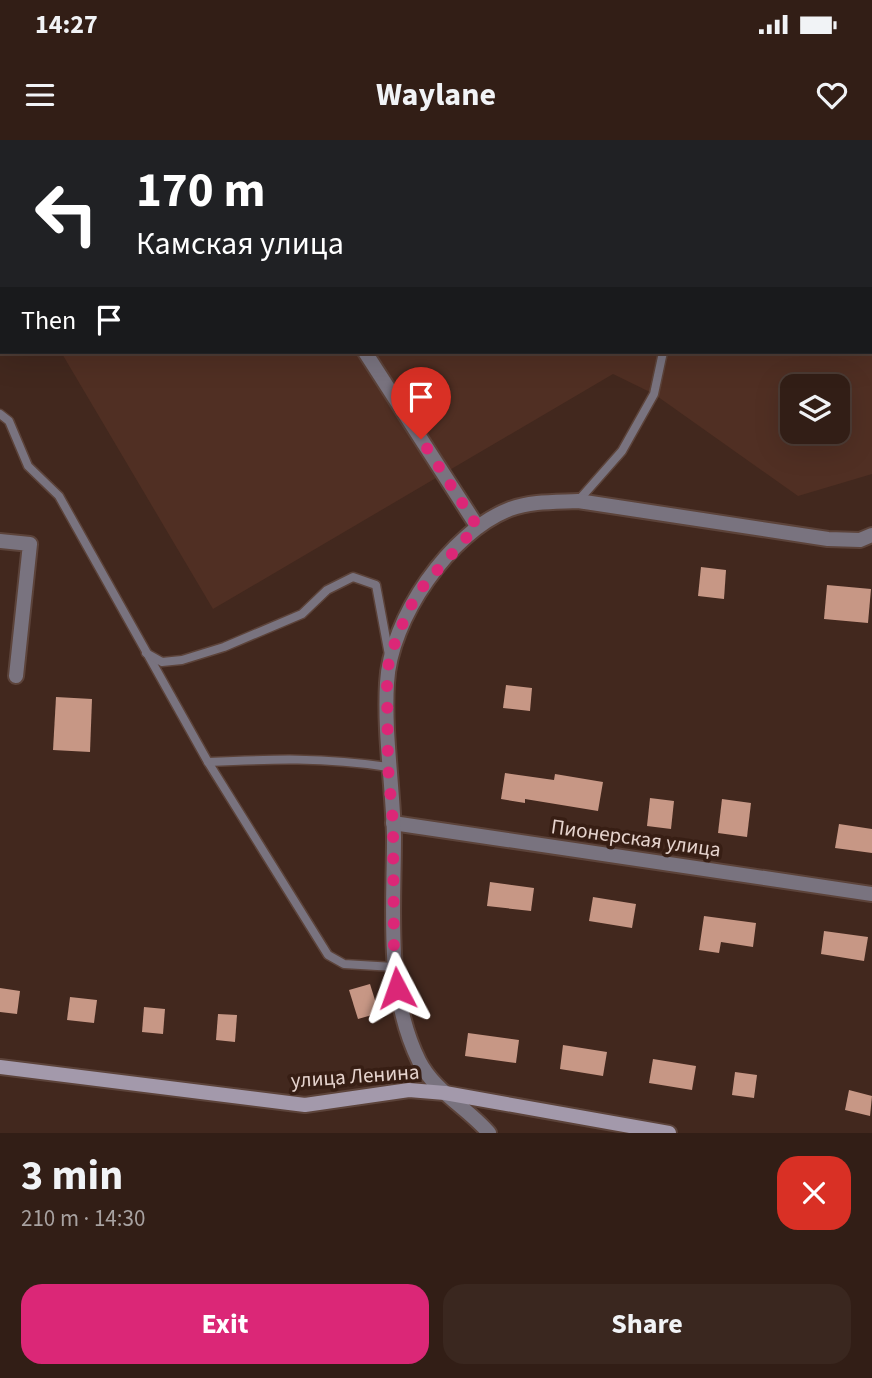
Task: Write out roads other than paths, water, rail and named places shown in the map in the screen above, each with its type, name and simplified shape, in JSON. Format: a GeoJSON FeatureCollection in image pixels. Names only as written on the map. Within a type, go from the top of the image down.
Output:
{"type":"FeatureCollection","features":[{"type":"Feature","properties":{"kind":"street"},"geometry":{"type":"LineString","coordinates":[[366,354],[477,526]]}},
{"type":"Feature","properties":{"kind":"street"},"geometry":{"type":"LineString","coordinates":[[489,1133],[445,1093],[420,1063],[399,1009],[394,967],[393,823],[388,767],[389,658],[408,610],[424,585],[477,526],[511,509],[538,502],[578,501],[828,539],[860,540],[872,535]]}},
{"type":"Feature","properties":{"kind":"street"},"geometry":{"type":"LineString","coordinates":[[0,541],[30,544],[16,676]]}},
{"type":"Feature","properties":{"kind":"street","name":"Пионерская улица"},"geometry":{"type":"LineString","coordinates":[[393,823],[872,894]]}},
{"type":"Feature","properties":{"kind":"street","name":"улица Ленина"},"geometry":{"type":"LineString","coordinates":[[0,1067],[305,1105],[409,1090],[445,1093],[643,1132],[669,1133]]}},
{"type":"Feature","properties":{"kind":"lane"},"geometry":{"type":"LineString","coordinates":[[578,501],[622,451],[653,394],[663,354]]}},
{"type":"Feature","properties":{"kind":"lane"},"geometry":{"type":"LineString","coordinates":[[0,414],[9,421],[28,466],[59,496],[208,762],[328,954],[344,964],[394,967]]}},
{"type":"Feature","properties":{"kind":"lane"},"geometry":{"type":"LineString","coordinates":[[145,652],[162,662],[182,660],[224,647],[302,614],[327,590],[353,577],[376,584],[389,658]]}},
{"type":"Feature","properties":{"kind":"lane"},"geometry":{"type":"LineString","coordinates":[[208,762],[284,758],[342,760],[388,767]]}}]}
